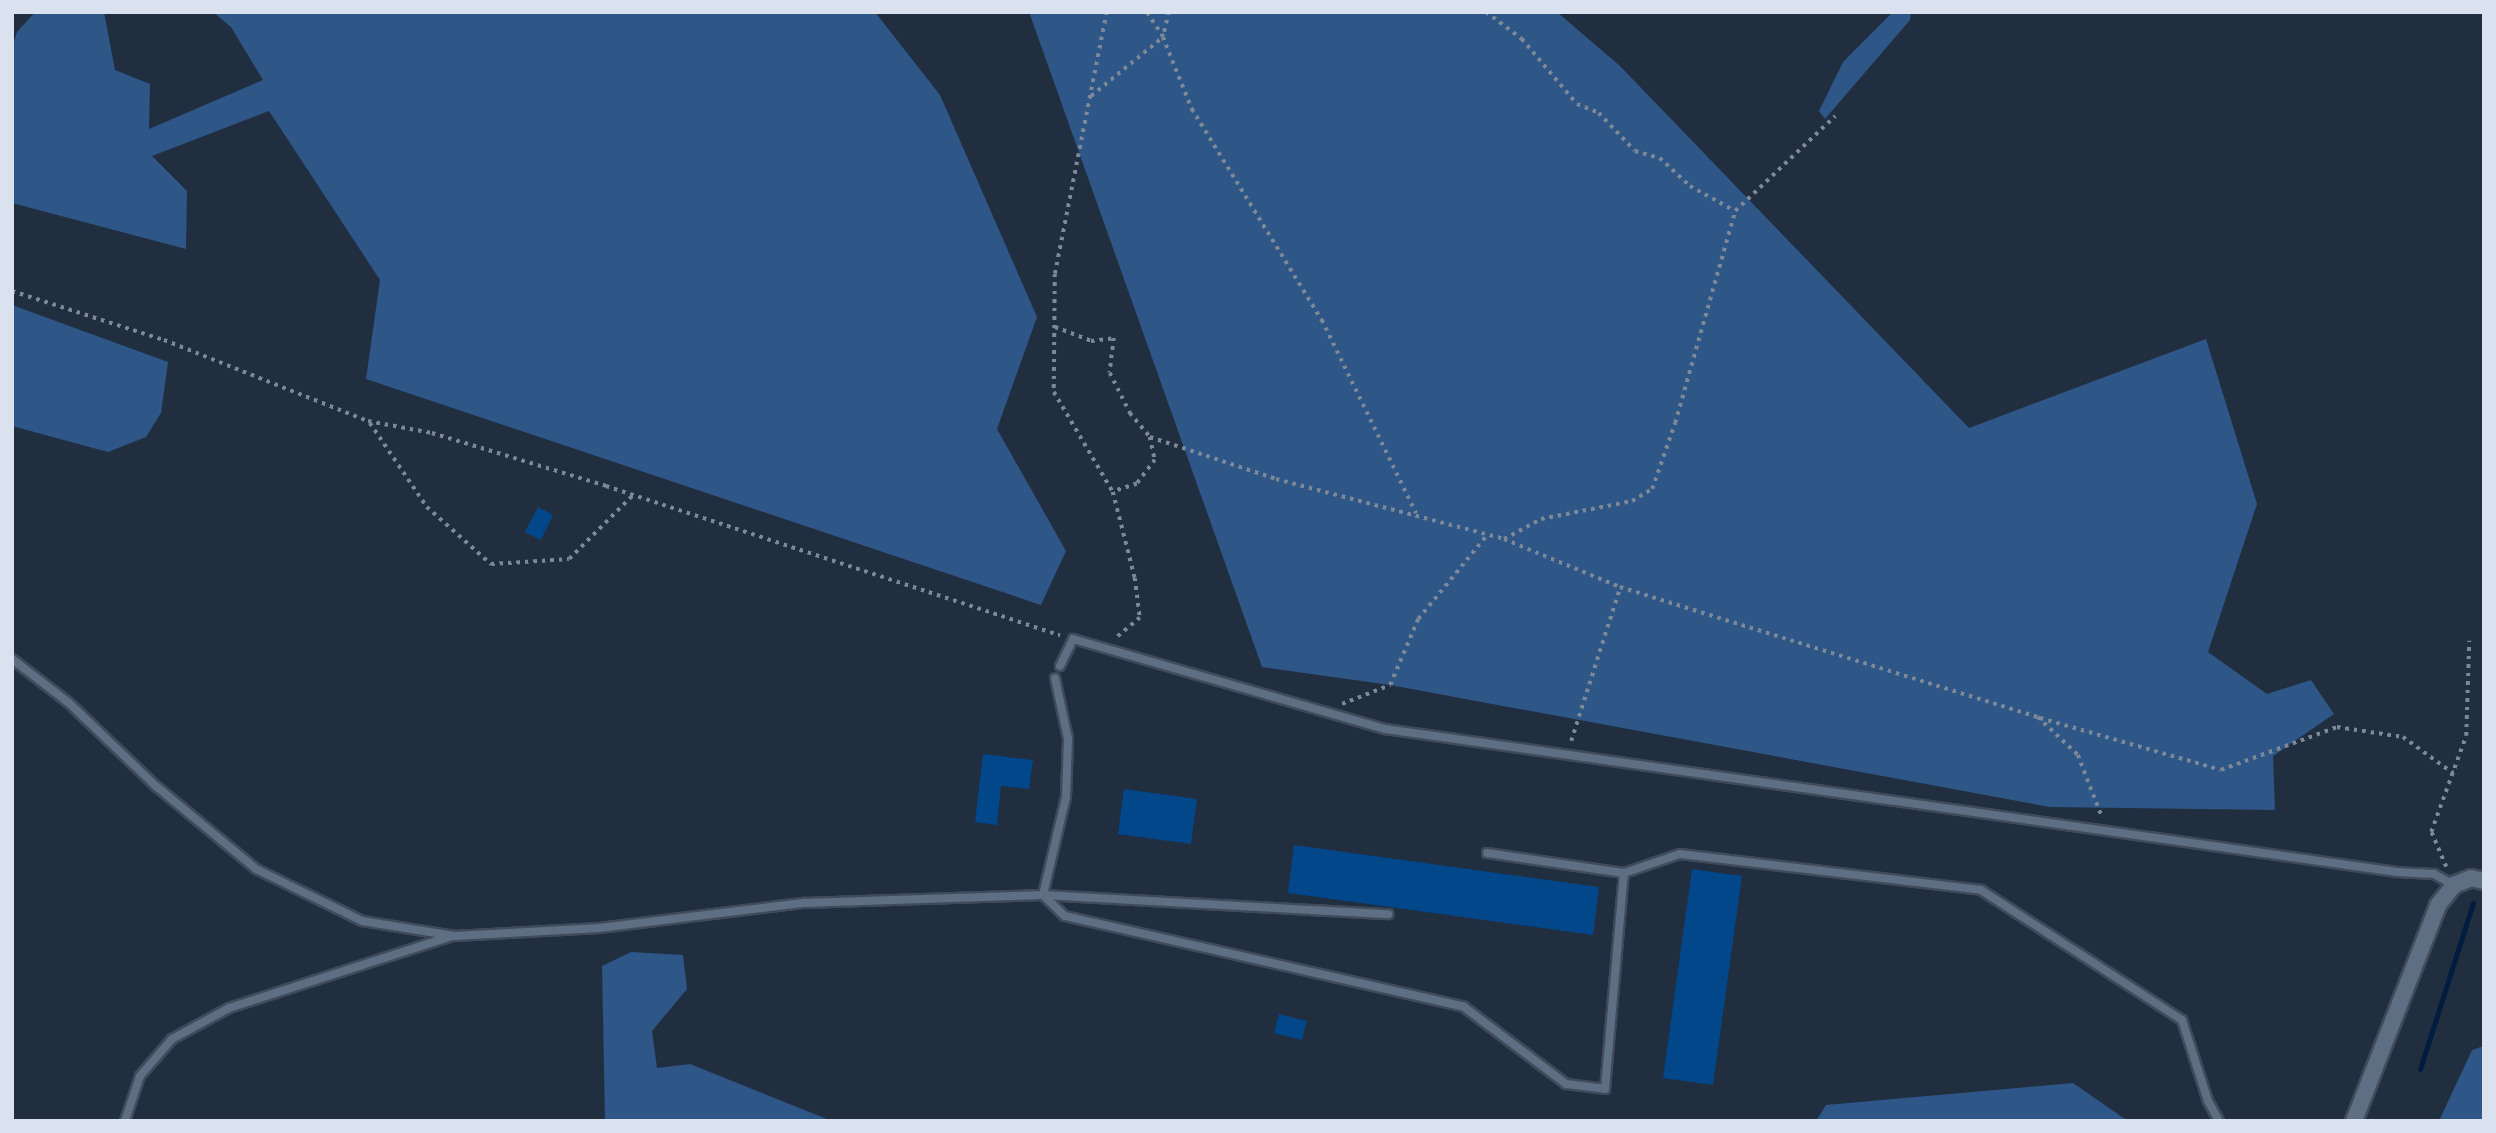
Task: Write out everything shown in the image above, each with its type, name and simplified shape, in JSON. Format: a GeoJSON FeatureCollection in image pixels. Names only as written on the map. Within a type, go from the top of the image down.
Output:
{"type":"FeatureCollection","features":[{"type":"Feature","properties":{"kind":"street"},"geometry":{"type":"LineString","coordinates":[[2354,1121],[2438,905],[2454,885],[2471,878],[2484,881]]}},
{"type":"Feature","properties":{"kind":"lane"},"geometry":{"type":"LineString","coordinates":[[1060,666],[1073,639],[1385,729],[2113,829],[2398,872],[2434,874],[2454,885]]}},
{"type":"Feature","properties":{"kind":"lane"},"geometry":{"type":"LineString","coordinates":[[12,659],[256,869],[362,921],[455,936],[599,928],[804,903],[1043,895],[1388,914]]}},
{"type":"Feature","properties":{"kind":"lane"},"geometry":{"type":"LineString","coordinates":[[1043,895],[1066,797],[1068,739],[1055,678]]}},
{"type":"Feature","properties":{"kind":"lane"},"geometry":{"type":"LineString","coordinates":[[1487,853],[1623,873],[1680,854],[1980,890],[2182,1020],[2208,1101],[2219,1121]]}},
{"type":"Feature","properties":{"kind":"lane"},"geometry":{"type":"LineString","coordinates":[[1043,895],[1065,916],[1464,1007],[1566,1084],[1605,1089],[1623,873]]}},
{"type":"Feature","properties":{"kind":"lane"},"geometry":{"type":"LineString","coordinates":[[125,1121],[140,1076],[172,1039],[229,1008],[455,936]]}},
{"type":"Feature","properties":{"kind":"path"},"geometry":{"type":"LineString","coordinates":[[1091,645],[1116,639],[1140,618],[1135,578],[1113,492],[1054,392],[1055,274],[1107,12]]}},
{"type":"Feature","properties":{"kind":"path"},"geometry":{"type":"LineString","coordinates":[[1146,12],[1163,37],[1192,109],[1322,320],[1416,513]]}},
{"type":"Feature","properties":{"kind":"path"},"geometry":{"type":"LineString","coordinates":[[1091,96],[1163,37],[1169,12]]}},
{"type":"Feature","properties":{"kind":"path"},"geometry":{"type":"LineString","coordinates":[[1486,12],[1522,39],[1577,104],[1599,113],[1636,151],[1660,158],[1690,186],[1735,211]]}},
{"type":"Feature","properties":{"kind":"path"},"geometry":{"type":"LineString","coordinates":[[1504,539],[1541,519],[1632,501],[1651,489],[1675,424],[1735,211],[1835,116]]}},
{"type":"Feature","properties":{"kind":"path"},"geometry":{"type":"LineString","coordinates":[[12,291],[164,340],[368,421],[432,433],[633,495],[1073,639]]}},
{"type":"Feature","properties":{"kind":"path"},"geometry":{"type":"LineString","coordinates":[[1055,327],[1091,341],[1114,338],[1110,373],[1130,413],[1150,437],[1155,460],[1137,484],[1113,492]]}},
{"type":"Feature","properties":{"kind":"path"},"geometry":{"type":"LineString","coordinates":[[368,421],[427,507],[491,564],[569,559],[633,495]]}},
{"type":"Feature","properties":{"kind":"path"},"geometry":{"type":"LineString","coordinates":[[1150,437],[1276,479],[1416,513],[1504,539],[1620,587],[2038,717],[2221,770],[2337,727],[2403,737],[2453,773]]}},
{"type":"Feature","properties":{"kind":"path"},"geometry":{"type":"LineString","coordinates":[[1319,712],[1390,685],[1418,619],[1487,535]]}},
{"type":"Feature","properties":{"kind":"path"},"geometry":{"type":"LineString","coordinates":[[1566,755],[1620,587]]}},
{"type":"Feature","properties":{"kind":"path"},"geometry":{"type":"LineString","coordinates":[[2454,885],[2431,832],[2466,736],[2471,686],[2469,641]]}},
{"type":"Feature","properties":{"kind":"path"},"geometry":{"type":"LineString","coordinates":[[2038,717],[2078,755],[2098,812],[2113,829]]}},
{"type":"Feature","properties":{"kind":"shaded area"},"geometry":{"type":"Polygon","coordinates":[[[35,12],[104,12],[115,70],[150,84],[149,129],[263,80],[231,27],[213,12],[875,12],[940,95],[1037,317],[997,429],[1066,551],[1041,605],[366,379],[380,280],[269,111],[152,156],[187,191],[186,249],[12,203],[12,48],[17,32],[35,12]]]}},
{"type":"Feature","properties":{"kind":"shaded area"},"geometry":{"type":"Polygon","coordinates":[[[1029,12],[1557,12],[1620,66],[1969,428],[2206,339],[2257,504],[2208,652],[2267,694],[2311,680],[2334,714],[2273,756],[2275,810],[2050,807],[1390,685],[1262,667],[1029,12]]]}},
{"type":"Feature","properties":{"kind":"shaded area"},"geometry":{"type":"Polygon","coordinates":[[[1893,12],[1911,12],[1910,20],[1825,119],[1819,111],[1843,62],[1893,12]]]}},
{"type":"Feature","properties":{"kind":"shaded area"},"geometry":{"type":"Polygon","coordinates":[[[12,305],[168,362],[161,413],[146,437],[108,452],[12,426],[12,305]]]}},
{"type":"Feature","properties":{"kind":"shaded area"},"geometry":{"type":"Polygon","coordinates":[[[631,952],[683,955],[687,989],[652,1031],[657,1068],[690,1064],[832,1121],[605,1121],[602,966],[631,952]]]}},
{"type":"Feature","properties":{"kind":"shaded area"},"geometry":{"type":"Polygon","coordinates":[[[2484,1046],[2484,1121],[2439,1121],[2472,1050],[2484,1046]]]}},
{"type":"Feature","properties":{"kind":"shaded area"},"geometry":{"type":"Polygon","coordinates":[[[2073,1083],[2128,1121],[1816,1121],[1826,1105],[2073,1083]]]}},
{"type":"Feature","properties":{"kind":"building"},"geometry":{"type":"Polygon","coordinates":[[[538,507],[553,515],[541,540],[525,532],[538,507]]]}},
{"type":"Feature","properties":{"kind":"building"},"geometry":{"type":"Polygon","coordinates":[[[983,754],[1033,760],[1029,789],[1001,786],[997,825],[975,822],[983,754]]]}},
{"type":"Feature","properties":{"kind":"building"},"geometry":{"type":"Polygon","coordinates":[[[1124,789],[1197,799],[1191,844],[1118,834],[1124,789]]]}},
{"type":"Feature","properties":{"kind":"building"},"geometry":{"type":"Polygon","coordinates":[[[1294,845],[1599,887],[1593,935],[1288,893],[1294,845]]]}},
{"type":"Feature","properties":{"kind":"building"},"geometry":{"type":"Polygon","coordinates":[[[1692,869],[1742,876],[1713,1085],[1663,1078],[1692,869]]]}},
{"type":"Feature","properties":{"kind":"building"},"geometry":{"type":"Polygon","coordinates":[[[1279,1014],[1307,1021],[1302,1040],[1274,1033],[1279,1014]]]}},
{"type":"Feature","properties":{"kind":"waterway"},"geometry":{"type":"LineString","coordinates":[[2420,1069],[2473,903]]}}]}
